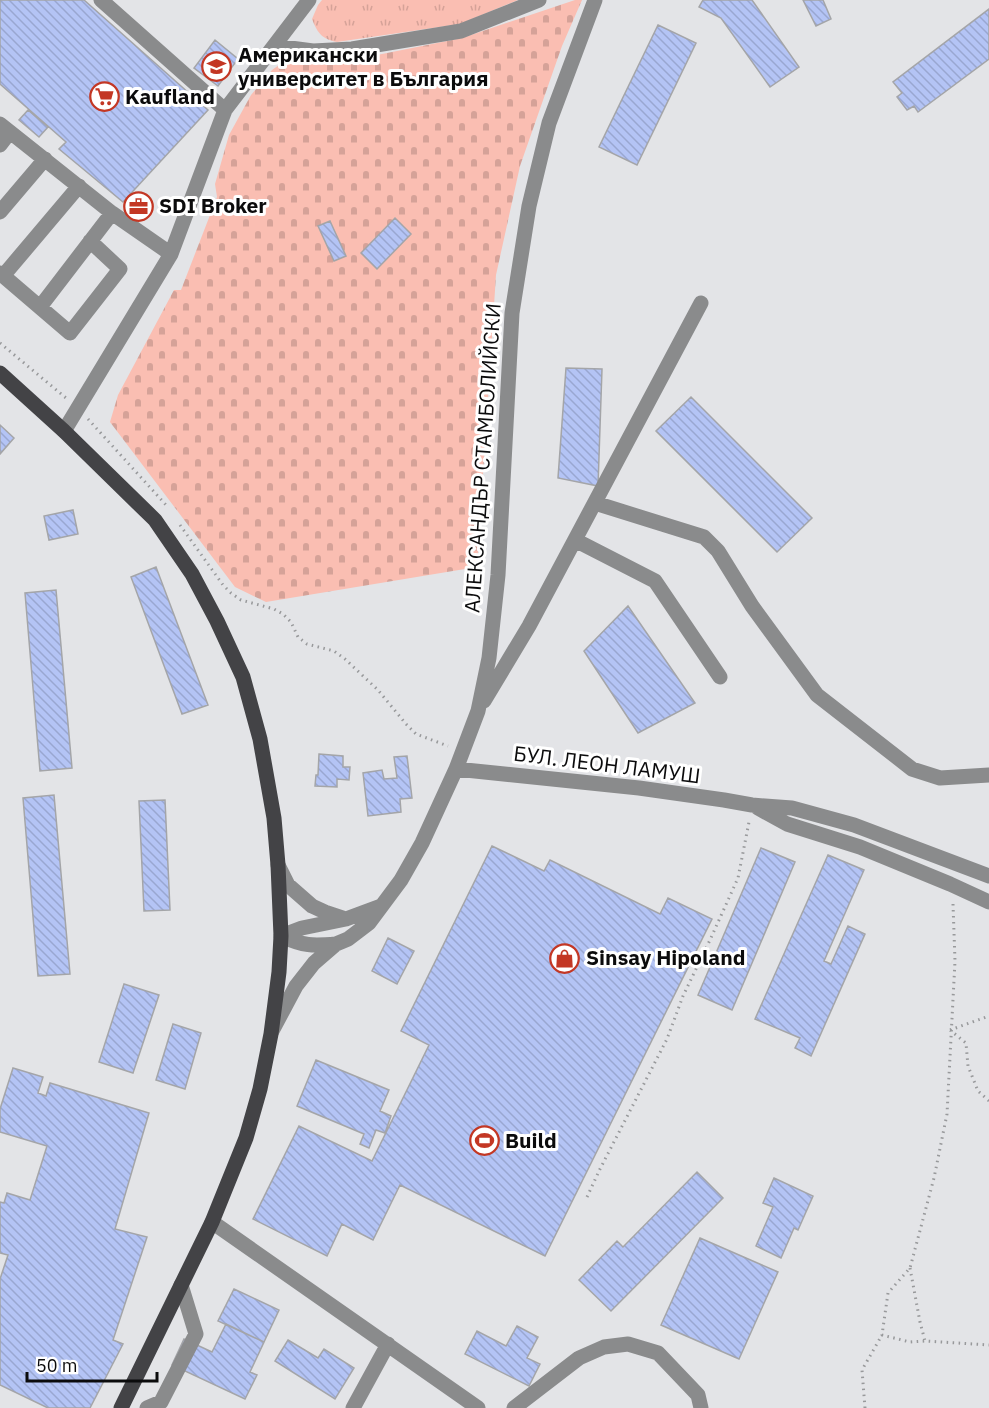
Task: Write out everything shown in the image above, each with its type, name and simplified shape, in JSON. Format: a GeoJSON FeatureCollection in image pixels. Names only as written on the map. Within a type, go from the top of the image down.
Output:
{"type":"FeatureCollection","features":[{"type":"Feature","properties":{"kind":"main road"},"geometry":{"type":"LineString","coordinates":[[0,374],[64,431],[155,520],[192,574],[243,677],[260,739],[274,819],[281,936],[271,1034],[260,1089],[246,1138],[212,1222],[121,1408]]}},
{"type":"Feature","properties":{"kind":"street"},"geometry":{"type":"LineString","coordinates":[[101,0],[225,110]]}},
{"type":"Feature","properties":{"kind":"street"},"geometry":{"type":"LineString","coordinates":[[64,431],[171,254],[225,110],[309,0]]}},
{"type":"Feature","properties":{"kind":"street"},"geometry":{"type":"LineString","coordinates":[[275,46],[313,51],[352,49],[450,33],[461,31],[539,0]]}},
{"type":"Feature","properties":{"kind":"street","name":"АЛЕКСАНДЪР СТАМБОЛИЙСКИ"},"geometry":{"type":"LineString","coordinates":[[271,1034],[296,986],[314,963],[336,944],[348,939],[369,923],[401,880],[422,843],[456,769],[478,711],[489,658],[498,575],[512,312],[529,206],[549,123],[595,0]]}},
{"type":"Feature","properties":{"kind":"street"},"geometry":{"type":"LineString","coordinates":[[0,145],[5,128],[112,213],[171,254]]}},
{"type":"Feature","properties":{"kind":"street"},"geometry":{"type":"LineString","coordinates":[[0,212],[45,159]]}},
{"type":"Feature","properties":{"kind":"street"},"geometry":{"type":"LineString","coordinates":[[79,186],[2,275],[70,333],[120,270],[90,241]]}},
{"type":"Feature","properties":{"kind":"street"},"geometry":{"type":"LineString","coordinates":[[39,307],[112,213]]}},
{"type":"Feature","properties":{"kind":"street"},"geometry":{"type":"LineString","coordinates":[[478,711],[529,626],[701,303]]}},
{"type":"Feature","properties":{"kind":"street"},"geometry":{"type":"LineString","coordinates":[[595,502],[704,537],[718,551],[752,606],[817,695],[912,769],[940,778],[989,775]]}},
{"type":"Feature","properties":{"kind":"street"},"geometry":{"type":"LineString","coordinates":[[575,540],[655,580],[720,676]]}},
{"type":"Feature","properties":{"kind":"street","name":"БУЛ. ЛЕОН ЛАМУШ"},"geometry":{"type":"LineString","coordinates":[[456,769],[639,788],[752,805],[792,808],[854,825],[989,876]]}},
{"type":"Feature","properties":{"kind":"street","name":"БУЛ. ЛЕОН ЛАМУШ"},"geometry":{"type":"LineString","coordinates":[[752,805],[787,824],[860,847],[989,902]]}},
{"type":"Feature","properties":{"kind":"street"},"geometry":{"type":"LineString","coordinates":[[278,865],[288,885],[312,906],[346,919]]}},
{"type":"Feature","properties":{"kind":"street"},"geometry":{"type":"LineString","coordinates":[[281,936],[302,928],[346,919],[381,906]]}},
{"type":"Feature","properties":{"kind":"street"},"geometry":{"type":"LineString","coordinates":[[281,936],[299,944],[314,946],[336,944]]}},
{"type":"Feature","properties":{"kind":"street"},"geometry":{"type":"LineString","coordinates":[[212,1222],[478,1408]]}},
{"type":"Feature","properties":{"kind":"street"},"geometry":{"type":"LineString","coordinates":[[147,1408],[161,1402],[196,1334],[181,1285]]}},
{"type":"Feature","properties":{"kind":"street"},"geometry":{"type":"LineString","coordinates":[[354,1408],[388,1344]]}},
{"type":"Feature","properties":{"kind":"street"},"geometry":{"type":"LineString","coordinates":[[514,1408],[579,1358],[604,1347],[628,1344],[658,1353],[698,1395],[700,1408]]}},
{"type":"Feature","properties":{"kind":"path"},"geometry":{"type":"LineString","coordinates":[[0,343],[77,408],[169,510]]}},
{"type":"Feature","properties":{"kind":"path"},"geometry":{"type":"LineString","coordinates":[[176,519],[231,593],[242,600],[274,609],[283,614],[291,622],[298,637],[307,644],[334,651],[345,659],[378,690],[416,734],[463,753]]}},
{"type":"Feature","properties":{"kind":"path"},"geometry":{"type":"LineString","coordinates":[[587,1197],[667,1039],[683,996],[738,878],[752,805]]}},
{"type":"Feature","properties":{"kind":"path"},"geometry":{"type":"LineString","coordinates":[[925,1341],[910,1268],[934,1178],[947,1114],[955,961],[954,915],[950,884]]}},
{"type":"Feature","properties":{"kind":"path"},"geometry":{"type":"LineString","coordinates":[[950,1030],[989,1016]]}},
{"type":"Feature","properties":{"kind":"path"},"geometry":{"type":"LineString","coordinates":[[950,1030],[966,1043],[968,1066],[978,1090],[989,1101]]}},
{"type":"Feature","properties":{"kind":"path"},"geometry":{"type":"LineString","coordinates":[[865,1408],[862,1370],[882,1335],[888,1293],[910,1268]]}},
{"type":"Feature","properties":{"kind":"path"},"geometry":{"type":"LineString","coordinates":[[882,1335],[910,1342],[989,1345]]}},
{"type":"Feature","properties":{"kind":"green space"},"geometry":{"type":"Polygon","coordinates":[[[322,0],[518,0],[460,24],[337,42],[321,35],[312,19],[322,0]]]}},
{"type":"Feature","properties":{"kind":"green space"},"geometry":{"type":"Polygon","coordinates":[[[575,0],[582,0],[562,46],[520,166],[496,275],[477,567],[266,602],[235,587],[110,422],[118,395],[174,290],[181,290],[217,197],[215,184],[229,135],[251,95],[272,70],[286,60],[362,58],[462,38],[575,0]]]}},
{"type":"Feature","properties":{"kind":"building","name":"Kaufland"},"geometry":{"type":"Polygon","coordinates":[[[0,0],[84,0],[208,110],[123,202],[59,149],[66,142],[0,84],[0,0]]]}},
{"type":"Feature","properties":{"kind":"building"},"geometry":{"type":"Polygon","coordinates":[[[703,0],[752,0],[799,67],[770,87],[721,18],[699,7],[703,0]]]}},
{"type":"Feature","properties":{"kind":"building"},"geometry":{"type":"Polygon","coordinates":[[[803,0],[823,0],[831,19],[816,26],[803,0]]]}},
{"type":"Feature","properties":{"kind":"building"},"geometry":{"type":"Polygon","coordinates":[[[989,9],[989,59],[918,112],[914,106],[907,110],[897,97],[902,93],[893,82],[989,9]]]}},
{"type":"Feature","properties":{"kind":"building"},"geometry":{"type":"Polygon","coordinates":[[[658,25],[696,43],[637,165],[599,147],[658,25]]]}},
{"type":"Feature","properties":{"kind":"building"},"geometry":{"type":"Polygon","coordinates":[[[215,40],[238,59],[218,86],[194,68],[215,40]]]}},
{"type":"Feature","properties":{"kind":"building"},"geometry":{"type":"Polygon","coordinates":[[[28,110],[48,127],[39,137],[19,120],[28,110]]]}},
{"type":"Feature","properties":{"kind":"building"},"geometry":{"type":"Polygon","coordinates":[[[133,199],[143,206],[139,212],[129,205],[133,199]]]}},
{"type":"Feature","properties":{"kind":"building"},"geometry":{"type":"Polygon","coordinates":[[[395,218],[411,234],[377,269],[361,253],[395,218]]]}},
{"type":"Feature","properties":{"kind":"building"},"geometry":{"type":"Polygon","coordinates":[[[330,221],[346,256],[334,261],[318,226],[330,221]]]}},
{"type":"Feature","properties":{"kind":"building"},"geometry":{"type":"Polygon","coordinates":[[[566,368],[602,369],[598,486],[558,478],[566,368]]]}},
{"type":"Feature","properties":{"kind":"building"},"geometry":{"type":"Polygon","coordinates":[[[691,397],[812,518],[777,552],[656,431],[691,397]]]}},
{"type":"Feature","properties":{"kind":"building"},"geometry":{"type":"Polygon","coordinates":[[[0,425],[14,438],[0,454],[0,425]]]}},
{"type":"Feature","properties":{"kind":"building"},"geometry":{"type":"Polygon","coordinates":[[[73,510],[78,534],[49,540],[44,516],[73,510]]]}},
{"type":"Feature","properties":{"kind":"building"},"geometry":{"type":"Polygon","coordinates":[[[156,567],[208,705],[182,714],[131,577],[156,567]]]}},
{"type":"Feature","properties":{"kind":"building"},"geometry":{"type":"Polygon","coordinates":[[[56,590],[72,768],[40,771],[25,593],[56,590]]]}},
{"type":"Feature","properties":{"kind":"building"},"geometry":{"type":"Polygon","coordinates":[[[628,606],[695,703],[638,733],[584,651],[628,606]]]}},
{"type":"Feature","properties":{"kind":"building"},"geometry":{"type":"Polygon","coordinates":[[[319,754],[343,756],[343,767],[350,767],[349,780],[337,779],[337,787],[315,786],[319,754]]]}},
{"type":"Feature","properties":{"kind":"building"},"geometry":{"type":"Polygon","coordinates":[[[407,756],[412,798],[400,799],[401,812],[368,816],[363,773],[382,770],[384,779],[397,778],[394,757],[407,756]]]}},
{"type":"Feature","properties":{"kind":"building"},"geometry":{"type":"Polygon","coordinates":[[[54,795],[70,974],[38,976],[23,798],[54,795]]]}},
{"type":"Feature","properties":{"kind":"building"},"geometry":{"type":"Polygon","coordinates":[[[165,800],[170,910],[144,911],[139,801],[165,800]]]}},
{"type":"Feature","properties":{"kind":"building"},"geometry":{"type":"Polygon","coordinates":[[[492,846],[544,871],[550,860],[660,914],[668,898],[712,919],[545,1256],[400,1185],[373,1240],[342,1224],[327,1256],[253,1219],[299,1126],[372,1161],[429,1045],[401,1031],[492,846]]]}},
{"type":"Feature","properties":{"kind":"building"},"geometry":{"type":"Polygon","coordinates":[[[761,848],[795,862],[732,1010],[698,995],[761,848]]]}},
{"type":"Feature","properties":{"kind":"building"},"geometry":{"type":"Polygon","coordinates":[[[828,855],[864,870],[824,961],[831,964],[848,926],[865,934],[811,1056],[795,1048],[800,1038],[755,1019],[828,855]]]}},
{"type":"Feature","properties":{"kind":"building"},"geometry":{"type":"Polygon","coordinates":[[[388,938],[414,951],[397,984],[372,971],[388,938]]]}},
{"type":"Feature","properties":{"kind":"building"},"geometry":{"type":"Polygon","coordinates":[[[124,984],[159,995],[133,1073],[99,1062],[124,984]]]}},
{"type":"Feature","properties":{"kind":"building"},"geometry":{"type":"Polygon","coordinates":[[[173,1024],[201,1033],[185,1089],[156,1080],[173,1024]]]}},
{"type":"Feature","properties":{"kind":"building"},"geometry":{"type":"Polygon","coordinates":[[[316,1060],[389,1090],[380,1111],[391,1116],[385,1133],[376,1130],[369,1148],[360,1144],[364,1134],[297,1106],[316,1060]]]}},
{"type":"Feature","properties":{"kind":"building"},"geometry":{"type":"Polygon","coordinates":[[[13,1068],[43,1077],[38,1093],[46,1096],[50,1083],[149,1113],[115,1229],[147,1237],[113,1340],[123,1344],[90,1408],[48,1408],[0,1385],[0,1279],[8,1255],[0,1253],[0,1202],[4,1203],[7,1193],[30,1200],[47,1146],[0,1132],[0,1109],[13,1068]]]}},
{"type":"Feature","properties":{"kind":"building"},"geometry":{"type":"Polygon","coordinates":[[[697,1172],[723,1198],[611,1311],[579,1280],[617,1241],[623,1247],[697,1172]]]}},
{"type":"Feature","properties":{"kind":"building"},"geometry":{"type":"Polygon","coordinates":[[[774,1178],[813,1196],[798,1230],[794,1228],[781,1258],[756,1246],[773,1207],[763,1203],[774,1178]]]}},
{"type":"Feature","properties":{"kind":"building"},"geometry":{"type":"Polygon","coordinates":[[[700,1238],[778,1272],[739,1359],[661,1325],[700,1238]]]}},
{"type":"Feature","properties":{"kind":"building"},"geometry":{"type":"Polygon","coordinates":[[[234,1289],[279,1310],[264,1342],[218,1321],[234,1289]]]}},
{"type":"Feature","properties":{"kind":"building"},"geometry":{"type":"Polygon","coordinates":[[[226,1324],[264,1342],[250,1372],[257,1375],[245,1399],[172,1365],[184,1339],[212,1352],[226,1324]]]}},
{"type":"Feature","properties":{"kind":"building"},"geometry":{"type":"Polygon","coordinates":[[[517,1326],[538,1337],[527,1358],[540,1364],[529,1386],[465,1354],[477,1331],[506,1346],[517,1326]]]}},
{"type":"Feature","properties":{"kind":"building"},"geometry":{"type":"Polygon","coordinates":[[[288,1340],[318,1358],[324,1349],[354,1368],[335,1399],[275,1361],[288,1340]]]}},
{"type":"Feature","properties":{"kind":"place","name":"Американски университет в България"},"geometry":{"type":"Point","coordinates":[217,67]}},
{"type":"Feature","properties":{"kind":"place","name":"Kaufland"},"geometry":{"type":"Point","coordinates":[104,97]}},
{"type":"Feature","properties":{"kind":"place","name":"SDI Broker"},"geometry":{"type":"Point","coordinates":[138,206]}},
{"type":"Feature","properties":{"kind":"place","name":"Sinsay Hipoland"},"geometry":{"type":"Point","coordinates":[565,958]}},
{"type":"Feature","properties":{"kind":"place","name":"Build"},"geometry":{"type":"Point","coordinates":[484,1141]}}]}
